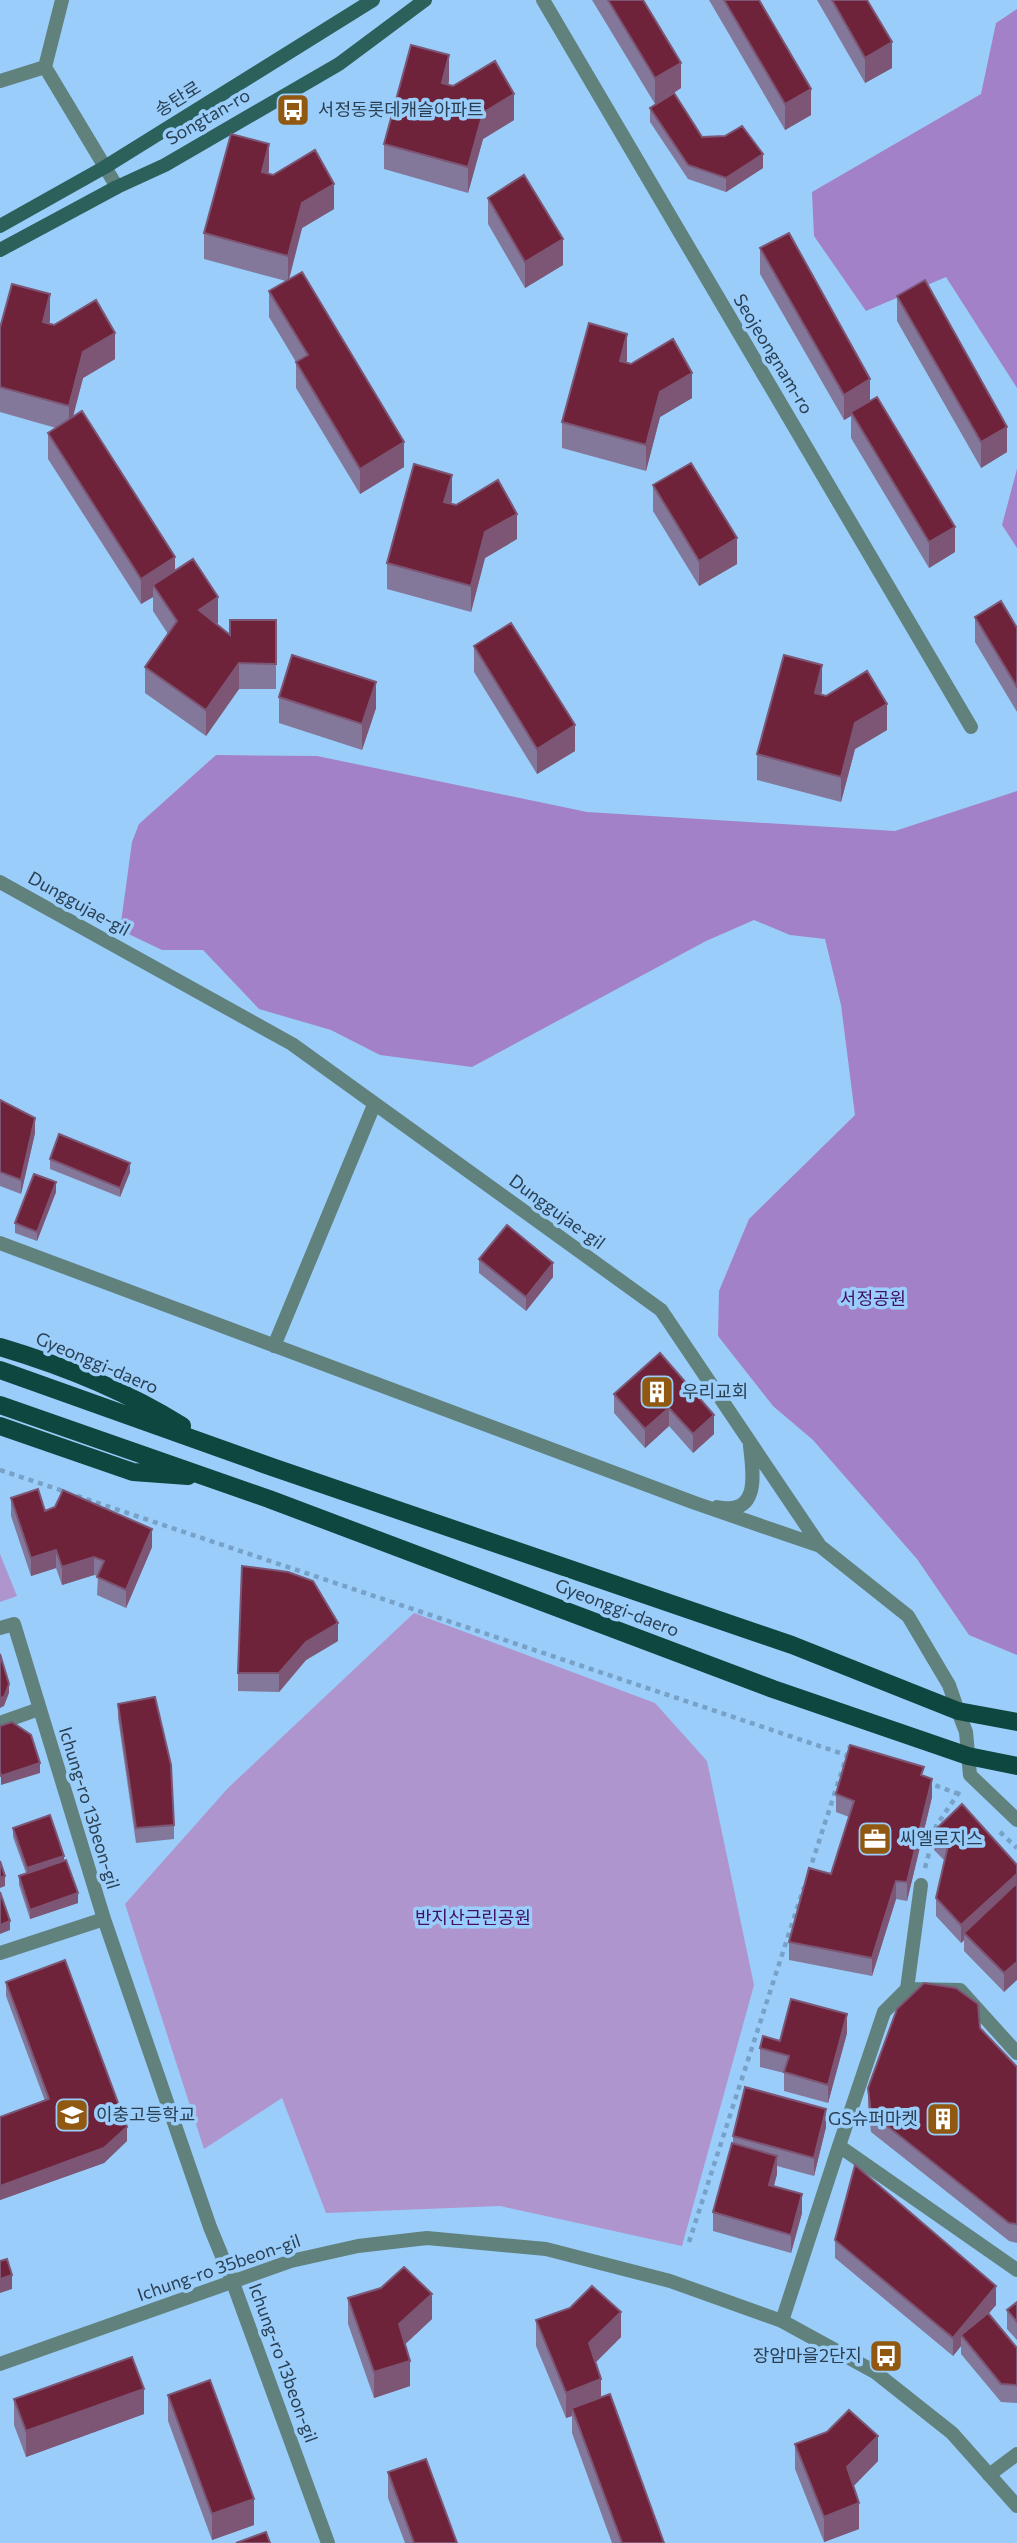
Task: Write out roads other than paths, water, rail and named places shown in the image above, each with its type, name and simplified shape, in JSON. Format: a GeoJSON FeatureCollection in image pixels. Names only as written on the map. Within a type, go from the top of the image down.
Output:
{"type":"FeatureCollection","features":[{"type":"Feature","properties":{"kind":"main road","name":"송탄로"},"geometry":{"type":"LineString","coordinates":[[0,226],[105,167],[373,0]]}},
{"type":"Feature","properties":{"kind":"main road","name":"Songtan-ro"},"geometry":{"type":"LineString","coordinates":[[0,250],[165,164],[339,64],[425,0]]}},
{"type":"Feature","properties":{"kind":"main road","name":"Gyeonggi-daero"},"geometry":{"type":"LineString","coordinates":[[0,1347],[50,1362],[120,1392],[160,1412],[212,1445]]}},
{"type":"Feature","properties":{"kind":"main road","name":"Gyeonggi-daero"},"geometry":{"type":"LineString","coordinates":[[0,1370],[792,1645],[958,1711],[1017,1722]]}},
{"type":"Feature","properties":{"kind":"main road","name":"Gyeonggi-daero"},"geometry":{"type":"LineString","coordinates":[[0,1405],[207,1477],[773,1689],[968,1756],[1017,1766]]}},
{"type":"Feature","properties":{"kind":"main road","name":"Gyeonggi-daero"},"geometry":{"type":"LineString","coordinates":[[0,1426],[134,1472],[207,1477]]}},
{"type":"Feature","properties":{"kind":"street"},"geometry":{"type":"LineString","coordinates":[[62,0],[45,67],[117,187]]}},
{"type":"Feature","properties":{"kind":"street","name":"Seojeongnam-ro"},"geometry":{"type":"LineString","coordinates":[[542,0],[971,727]]}},
{"type":"Feature","properties":{"kind":"street"},"geometry":{"type":"LineString","coordinates":[[0,82],[45,67]]}},
{"type":"Feature","properties":{"kind":"street","name":"Dunggujae-gil"},"geometry":{"type":"LineString","coordinates":[[0,882],[292,1044],[661,1310],[820,1546],[908,1616],[949,1685],[966,1732],[970,1775],[1017,1820]]}},
{"type":"Feature","properties":{"kind":"street"},"geometry":{"type":"LineString","coordinates":[[274,1346],[374,1105]]}},
{"type":"Feature","properties":{"kind":"street"},"geometry":{"type":"LineString","coordinates":[[0,1244],[695,1503],[820,1546]]}},
{"type":"Feature","properties":{"kind":"street"},"geometry":{"type":"LineString","coordinates":[[695,1503],[728,1509],[745,1502],[754,1486],[750,1443]]}},
{"type":"Feature","properties":{"kind":"street","name":"Ichung-ro 13beon-gil"},"geometry":{"type":"LineString","coordinates":[[0,1628],[14,1624],[104,1919],[210,2227],[328,2543]]}},
{"type":"Feature","properties":{"kind":"street"},"geometry":{"type":"LineString","coordinates":[[0,1724],[38,1709]]}},
{"type":"Feature","properties":{"kind":"street"},"geometry":{"type":"LineString","coordinates":[[782,2320],[884,2012],[907,1989],[921,1885]]}},
{"type":"Feature","properties":{"kind":"street"},"geometry":{"type":"LineString","coordinates":[[0,1953],[104,1919]]}},
{"type":"Feature","properties":{"kind":"street"},"geometry":{"type":"LineString","coordinates":[[907,1989],[960,1990],[1017,2053]]}},
{"type":"Feature","properties":{"kind":"street"},"geometry":{"type":"LineString","coordinates":[[839,2146],[1017,2270]]}},
{"type":"Feature","properties":{"kind":"street","name":"Ichung-ro 35beon-gil"},"geometry":{"type":"LineString","coordinates":[[0,2364],[291,2261],[358,2246],[427,2238],[546,2249],[670,2281],[782,2320],[875,2372],[952,2433],[1017,2506]]}},
{"type":"Feature","properties":{"kind":"street"},"geometry":{"type":"LineString","coordinates":[[989,2475],[1017,2454]]}},
{"type":"Feature","properties":{"kind":"place","name":"서정동롯데캐슬아파트"},"geometry":{"type":"Point","coordinates":[293,110]}},
{"type":"Feature","properties":{"kind":"place","name":"우리교회"},"geometry":{"type":"Point","coordinates":[657,1392]}},
{"type":"Feature","properties":{"kind":"place","name":"씨엘로지스"},"geometry":{"type":"Point","coordinates":[875,1839]}},
{"type":"Feature","properties":{"kind":"place","name":"이충고등학교"},"geometry":{"type":"Point","coordinates":[72,2115]}},
{"type":"Feature","properties":{"kind":"place","name":"GS슈퍼마켓"},"geometry":{"type":"Point","coordinates":[943,2119]}},
{"type":"Feature","properties":{"kind":"place","name":"장암마을2단지"},"geometry":{"type":"Point","coordinates":[886,2356]}},
{"type":"Feature","properties":{"kind":"park label","name":"서정공원"},"geometry":{"type":"Point","coordinates":[873,1299]}},
{"type":"Feature","properties":{"kind":"park label","name":"반지산근린공원"},"geometry":{"type":"Point","coordinates":[473,1918]}}]}
